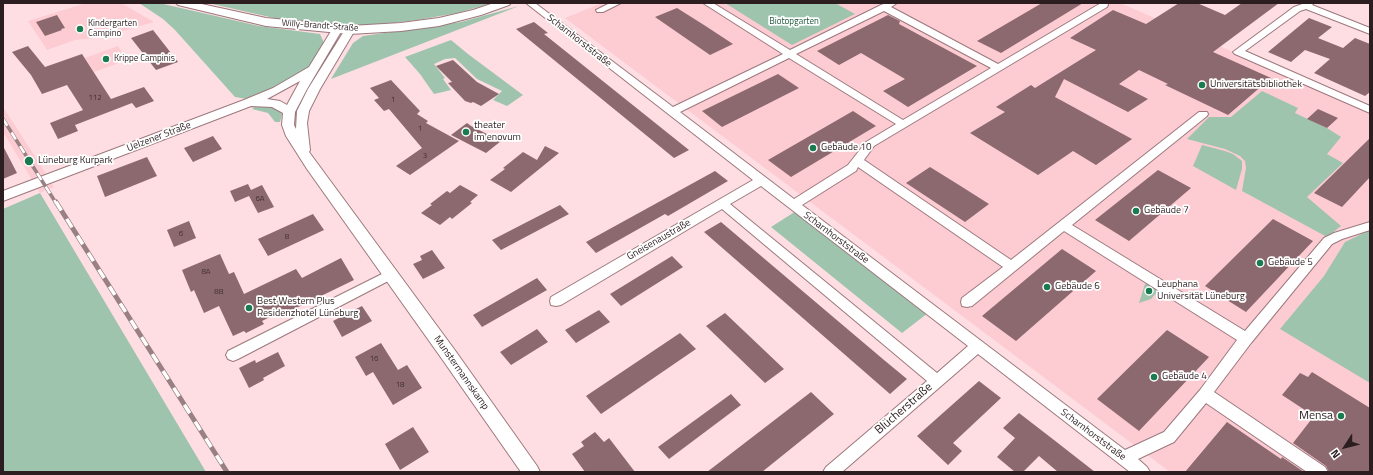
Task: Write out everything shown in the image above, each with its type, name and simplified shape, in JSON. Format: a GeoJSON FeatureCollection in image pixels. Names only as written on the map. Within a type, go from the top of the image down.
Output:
{"type":"FeatureCollection","features":[{"type":"Feature","properties":{"kind":"main road","name":"Willy-Brandt-Straße"},"geometry":{"type":"LineString","coordinates":[[182,3],[266,22],[337,30],[384,29],[432,23],[477,13],[505,3]]}},
{"type":"Feature","properties":{"kind":"street","name":"Scharnhorststraße"},"geometry":{"type":"LineString","coordinates":[[530,3],[1142,472]]}},
{"type":"Feature","properties":{"kind":"street"},"geometry":{"type":"LineString","coordinates":[[600,10],[617,3]]}},
{"type":"Feature","properties":{"kind":"street"},"geometry":{"type":"LineString","coordinates":[[707,3],[904,125]]}},
{"type":"Feature","properties":{"kind":"street"},"geometry":{"type":"LineString","coordinates":[[672,112],[893,3]]}},
{"type":"Feature","properties":{"kind":"street"},"geometry":{"type":"LineString","coordinates":[[794,205],[852,168],[870,144],[1104,5]]}},
{"type":"Feature","properties":{"kind":"street"},"geometry":{"type":"LineString","coordinates":[[1370,31],[1308,5],[1297,9],[1238,52],[1370,110]]}},
{"type":"Feature","properties":{"kind":"street"},"geometry":{"type":"LineString","coordinates":[[884,7],[998,68]]}},
{"type":"Feature","properties":{"kind":"street"},"geometry":{"type":"LineString","coordinates":[[289,112],[301,89],[337,30]]}},
{"type":"Feature","properties":{"kind":"street","name":"Munstermannskamp"},"geometry":{"type":"LineString","coordinates":[[304,154],[300,123],[303,111],[314,89],[350,30]]}},
{"type":"Feature","properties":{"kind":"street","name":"Uelzener Straße"},"geometry":{"type":"LineString","coordinates":[[3,196],[248,103],[277,90],[313,69]]}},
{"type":"Feature","properties":{"kind":"street","name":"Uelzener Straße"},"geometry":{"type":"LineString","coordinates":[[277,90],[292,88],[314,89]]}},
{"type":"Feature","properties":{"kind":"street","name":"Uelzener Straße"},"geometry":{"type":"LineString","coordinates":[[248,103],[301,89]]}},
{"type":"Feature","properties":{"kind":"street","name":"Uelzener Straße"},"geometry":{"type":"LineString","coordinates":[[248,103],[266,102],[283,107],[289,112]]}},
{"type":"Feature","properties":{"kind":"street","name":"Munstermannskamp"},"geometry":{"type":"LineString","coordinates":[[289,112],[288,125],[292,136],[304,154],[531,472]]}},
{"type":"Feature","properties":{"kind":"street"},"geometry":{"type":"LineString","coordinates":[[967,302],[1203,114]]}},
{"type":"Feature","properties":{"kind":"street"},"geometry":{"type":"LineString","coordinates":[[857,161],[1011,266]]}},
{"type":"Feature","properties":{"kind":"street","name":"Gneisenaustraße"},"geometry":{"type":"LineString","coordinates":[[556,301],[762,180]]}},
{"type":"Feature","properties":{"kind":"street"},"geometry":{"type":"LineString","coordinates":[[722,203],[936,381]]}},
{"type":"Feature","properties":{"kind":"street"},"geometry":{"type":"LineString","coordinates":[[1063,225],[1246,339]]}},
{"type":"Feature","properties":{"kind":"street"},"geometry":{"type":"LineString","coordinates":[[1127,460],[1131,455],[1169,437],[1206,394],[1246,339],[1328,242],[1338,236],[1370,226]]}},
{"type":"Feature","properties":{"kind":"street"},"geometry":{"type":"LineString","coordinates":[[233,355],[390,275]]}},
{"type":"Feature","properties":{"kind":"street","name":"Blücherstraße"},"geometry":{"type":"LineString","coordinates":[[831,472],[978,346]]}},
{"type":"Feature","properties":{"kind":"street"},"geometry":{"type":"LineString","coordinates":[[1206,394],[1320,472]]}},
{"type":"Feature","properties":{"kind":"shaded area","name":"Kindergarten Campino"},"geometry":{"type":"Polygon","coordinates":[[[86,3],[121,3],[154,22],[102,37],[75,40],[47,50],[28,21],[86,3]]]}},
{"type":"Feature","properties":{"kind":"shaded area","name":"Leuphana Universität Lüneburg"},"geometry":{"type":"Polygon","coordinates":[[[602,3],[1120,3],[1370,111],[1370,472],[1170,472],[565,18],[602,3]]]}},
{"type":"Feature","properties":{"kind":"shaded area","name":"Krippe Campinis"},"geometry":{"type":"Polygon","coordinates":[[[118,46],[127,60],[94,72],[85,58],[118,46]]]}},
{"type":"Feature","properties":{"kind":"shaded area"},"geometry":{"type":"Polygon","coordinates":[[[3,107],[54,187],[40,193],[3,132],[3,107]]]}},
{"type":"Feature","properties":{"kind":"green space"},"geometry":{"type":"Polygon","coordinates":[[[139,3],[159,3],[259,26],[320,34],[324,43],[307,71],[275,88],[247,99],[235,97],[175,30],[163,19],[139,3]]]}},
{"type":"Feature","properties":{"kind":"green space"},"geometry":{"type":"Polygon","coordinates":[[[208,3],[493,3],[457,13],[418,20],[376,25],[337,25],[307,23],[274,18],[208,3]]]}},
{"type":"Feature","properties":{"kind":"green space","name":"Biotopgarten"},"geometry":{"type":"Polygon","coordinates":[[[725,3],[835,3],[855,14],[792,45],[725,3]]]}},
{"type":"Feature","properties":{"kind":"green space"},"geometry":{"type":"Polygon","coordinates":[[[519,6],[331,79],[353,43],[363,36],[461,22],[519,6]]]}},
{"type":"Feature","properties":{"kind":"green space"},"geometry":{"type":"Polygon","coordinates":[[[451,40],[523,95],[507,106],[493,100],[502,91],[477,79],[455,58],[445,59],[434,64],[445,78],[443,79],[451,90],[434,94],[420,74],[405,57],[451,40]]]}},
{"type":"Feature","properties":{"kind":"green space"},"geometry":{"type":"Polygon","coordinates":[[[1262,91],[1298,108],[1295,113],[1327,128],[1341,137],[1327,154],[1343,163],[1307,197],[1341,226],[1327,237],[1242,191],[1246,168],[1245,161],[1240,156],[1225,149],[1187,139],[1209,117],[1231,117],[1262,91]]]}},
{"type":"Feature","properties":{"kind":"green space"},"geometry":{"type":"Polygon","coordinates":[[[259,104],[274,106],[282,114],[280,122],[275,122],[268,113],[252,109],[259,104]]]}},
{"type":"Feature","properties":{"kind":"green space"},"geometry":{"type":"Polygon","coordinates":[[[1202,145],[1233,154],[1242,161],[1242,169],[1236,190],[1193,166],[1202,145]]]}},
{"type":"Feature","properties":{"kind":"green space"},"geometry":{"type":"Polygon","coordinates":[[[40,193],[206,472],[3,472],[3,209],[40,193]]]}},
{"type":"Feature","properties":{"kind":"green space"},"geometry":{"type":"Polygon","coordinates":[[[796,211],[928,313],[902,333],[771,227],[796,211]]]}},
{"type":"Feature","properties":{"kind":"green space"},"geometry":{"type":"Polygon","coordinates":[[[1370,230],[1370,383],[1280,329],[1324,276],[1345,242],[1370,230]]]}},
{"type":"Feature","properties":{"kind":"green space"},"geometry":{"type":"Polygon","coordinates":[[[1151,283],[1156,287],[1157,292],[1151,299],[1139,303],[1145,284],[1151,283]]]}},
{"type":"Feature","properties":{"kind":"building"},"geometry":{"type":"Polygon","coordinates":[[[1042,3],[1083,3],[1001,53],[977,41],[1042,3]]]}},
{"type":"Feature","properties":{"kind":"building"},"geometry":{"type":"Polygon","coordinates":[[[1179,3],[1197,3],[1225,15],[1242,3],[1279,3],[1213,52],[1271,78],[1228,115],[1165,85],[1168,84],[1139,70],[1119,84],[1148,99],[1128,112],[1064,79],[1055,97],[1132,139],[1096,165],[1073,151],[1038,175],[970,133],[1005,112],[996,107],[1031,85],[1035,88],[1096,50],[1070,38],[1113,10],[1146,24],[1179,3]]]}},
{"type":"Feature","properties":{"kind":"building"},"geometry":{"type":"Polygon","coordinates":[[[677,8],[733,44],[710,55],[655,17],[677,8]]]}},
{"type":"Feature","properties":{"kind":"building"},"geometry":{"type":"Polygon","coordinates":[[[57,15],[65,28],[45,36],[36,22],[57,15]]]}},
{"type":"Feature","properties":{"kind":"building"},"geometry":{"type":"Polygon","coordinates":[[[888,15],[900,21],[899,24],[977,66],[908,107],[883,91],[905,79],[861,53],[839,65],[817,51],[888,15]]]}},
{"type":"Feature","properties":{"kind":"building"},"geometry":{"type":"Polygon","coordinates":[[[1309,18],[1332,27],[1318,38],[1343,48],[1355,38],[1370,44],[1370,92],[1365,96],[1314,73],[1330,59],[1305,50],[1291,62],[1268,52],[1309,18]]]}},
{"type":"Feature","properties":{"kind":"building"},"geometry":{"type":"Polygon","coordinates":[[[534,22],[548,33],[544,34],[689,150],[674,158],[516,29],[534,22]]]}},
{"type":"Feature","properties":{"kind":"building"},"geometry":{"type":"Polygon","coordinates":[[[153,30],[178,62],[156,70],[131,38],[153,30]]]}},
{"type":"Feature","properties":{"kind":"building"},"geometry":{"type":"Polygon","coordinates":[[[28,46],[45,67],[82,54],[111,99],[144,87],[154,101],[136,108],[132,103],[75,125],[78,131],[58,139],[50,123],[83,110],[67,85],[42,94],[31,75],[12,52],[28,46]]]}},
{"type":"Feature","properties":{"kind":"building"},"geometry":{"type":"Polygon","coordinates":[[[453,60],[477,82],[499,94],[481,106],[473,102],[471,103],[465,101],[448,83],[452,82],[436,66],[453,60]]]}},
{"type":"Feature","properties":{"kind":"building"},"geometry":{"type":"Polygon","coordinates":[[[778,74],[799,88],[722,127],[702,111],[778,74]]]}},
{"type":"Feature","properties":{"kind":"building"},"geometry":{"type":"Polygon","coordinates":[[[391,80],[420,111],[417,114],[428,121],[426,123],[459,141],[410,175],[396,166],[422,148],[389,109],[384,111],[374,100],[379,98],[370,88],[391,80]]]}},
{"type":"Feature","properties":{"kind":"building"},"geometry":{"type":"Polygon","coordinates":[[[1318,109],[1338,118],[1327,128],[1307,119],[1318,109]]]}},
{"type":"Feature","properties":{"kind":"building","name":"Gebäude 10"},"geometry":{"type":"Polygon","coordinates":[[[853,111],[876,126],[791,177],[768,160],[853,111]]]}},
{"type":"Feature","properties":{"kind":"building"},"geometry":{"type":"Polygon","coordinates":[[[467,123],[501,141],[486,153],[451,135],[467,123]]]}},
{"type":"Feature","properties":{"kind":"building"},"geometry":{"type":"Polygon","coordinates":[[[213,136],[222,149],[193,162],[184,148],[213,136]]]}},
{"type":"Feature","properties":{"kind":"building"},"geometry":{"type":"Polygon","coordinates":[[[1370,138],[1370,177],[1342,207],[1314,193],[1370,138]]]}},
{"type":"Feature","properties":{"kind":"building"},"geometry":{"type":"Polygon","coordinates":[[[3,146],[17,173],[3,179],[3,146]]]}},
{"type":"Feature","properties":{"kind":"building"},"geometry":{"type":"Polygon","coordinates":[[[545,146],[559,153],[511,192],[490,180],[505,169],[503,168],[523,152],[537,160],[545,146]]]}},
{"type":"Feature","properties":{"kind":"building"},"geometry":{"type":"Polygon","coordinates":[[[147,157],[157,176],[105,197],[97,176],[147,157]]]}},
{"type":"Feature","properties":{"kind":"building"},"geometry":{"type":"Polygon","coordinates":[[[930,167],[989,204],[965,222],[906,183],[930,167]]]}},
{"type":"Feature","properties":{"kind":"building","name":"Gebäude 7"},"geometry":{"type":"Polygon","coordinates":[[[1158,170],[1191,188],[1129,241],[1095,220],[1158,170]]]}},
{"type":"Feature","properties":{"kind":"building"},"geometry":{"type":"Polygon","coordinates":[[[715,171],[728,181],[668,216],[665,214],[596,253],[586,242],[715,171]]]}},
{"type":"Feature","properties":{"kind":"building"},"geometry":{"type":"Polygon","coordinates":[[[248,184],[251,190],[262,185],[274,207],[258,213],[249,196],[235,202],[230,191],[248,184]]]}},
{"type":"Feature","properties":{"kind":"building"},"geometry":{"type":"Polygon","coordinates":[[[460,185],[478,195],[470,202],[472,203],[452,219],[450,217],[440,225],[421,213],[447,191],[450,193],[460,185]]]}},
{"type":"Feature","properties":{"kind":"building"},"geometry":{"type":"Polygon","coordinates":[[[560,205],[569,214],[501,250],[492,240],[560,205]]]}},
{"type":"Feature","properties":{"kind":"building"},"geometry":{"type":"Polygon","coordinates":[[[313,214],[324,230],[268,256],[258,239],[313,214]]]}},
{"type":"Feature","properties":{"kind":"building","name":"Gebäude 5"},"geometry":{"type":"Polygon","coordinates":[[[1273,219],[1313,241],[1246,312],[1205,286],[1273,219]]]}},
{"type":"Feature","properties":{"kind":"building"},"geometry":{"type":"Polygon","coordinates":[[[189,221],[196,238],[174,247],[167,230],[189,221]]]}},
{"type":"Feature","properties":{"kind":"building"},"geometry":{"type":"Polygon","coordinates":[[[721,222],[907,379],[890,394],[704,232],[721,222]]]}},
{"type":"Feature","properties":{"kind":"building","name":"Gebäude 6"},"geometry":{"type":"Polygon","coordinates":[[[1062,249],[1096,271],[1016,341],[982,316],[1062,249]]]}},
{"type":"Feature","properties":{"kind":"building"},"geometry":{"type":"Polygon","coordinates":[[[432,250],[445,268],[423,279],[413,264],[422,260],[420,256],[432,250]]]}},
{"type":"Feature","properties":{"kind":"building"},"geometry":{"type":"Polygon","coordinates":[[[220,254],[229,274],[234,272],[244,294],[296,269],[302,278],[341,258],[354,280],[288,312],[286,309],[262,321],[264,324],[246,333],[244,331],[233,336],[219,306],[204,313],[194,290],[191,292],[182,270],[220,254]]]}},
{"type":"Feature","properties":{"kind":"building"},"geometry":{"type":"Polygon","coordinates":[[[672,256],[683,267],[621,306],[610,294],[672,256]]]}},
{"type":"Feature","properties":{"kind":"building"},"geometry":{"type":"Polygon","coordinates":[[[537,278],[547,290],[482,327],[473,315],[537,278]]]}},
{"type":"Feature","properties":{"kind":"building"},"geometry":{"type":"Polygon","coordinates":[[[362,306],[372,321],[342,337],[333,321],[362,306]]]}},
{"type":"Feature","properties":{"kind":"building"},"geometry":{"type":"Polygon","coordinates":[[[599,310],[610,322],[576,343],[565,330],[599,310]]]}},
{"type":"Feature","properties":{"kind":"building"},"geometry":{"type":"Polygon","coordinates":[[[725,313],[784,369],[765,383],[706,326],[725,313]]]}},
{"type":"Feature","properties":{"kind":"building"},"geometry":{"type":"Polygon","coordinates":[[[537,329],[548,342],[511,365],[500,352],[537,329]]]}},
{"type":"Feature","properties":{"kind":"building","name":"Gebäude 4"},"geometry":{"type":"Polygon","coordinates":[[[1167,330],[1209,357],[1139,431],[1097,399],[1167,330]]]}},
{"type":"Feature","properties":{"kind":"building"},"geometry":{"type":"Polygon","coordinates":[[[680,333],[696,349],[601,414],[586,396],[680,333]]]}},
{"type":"Feature","properties":{"kind":"building"},"geometry":{"type":"Polygon","coordinates":[[[381,343],[398,370],[407,365],[422,388],[393,405],[373,372],[366,376],[355,357],[381,343]]]}},
{"type":"Feature","properties":{"kind":"building"},"geometry":{"type":"Polygon","coordinates":[[[278,352],[285,366],[263,378],[264,380],[249,388],[239,368],[255,360],[256,363],[278,352]]]}},
{"type":"Feature","properties":{"kind":"building","name":"Mensa"},"geometry":{"type":"Polygon","coordinates":[[[1312,372],[1370,408],[1370,472],[1329,472],[1326,466],[1293,443],[1314,416],[1282,395],[1300,373],[1308,377],[1312,372]]]}},
{"type":"Feature","properties":{"kind":"building"},"geometry":{"type":"Polygon","coordinates":[[[979,381],[1001,398],[953,443],[962,451],[948,465],[917,436],[979,381]]]}},
{"type":"Feature","properties":{"kind":"building"},"geometry":{"type":"Polygon","coordinates":[[[811,392],[834,414],[762,472],[707,472],[811,392]]]}},
{"type":"Feature","properties":{"kind":"building"},"geometry":{"type":"Polygon","coordinates":[[[731,394],[741,405],[669,459],[658,447],[731,394]]]}},
{"type":"Feature","properties":{"kind":"building"},"geometry":{"type":"Polygon","coordinates":[[[1019,413],[1095,472],[1058,472],[1039,456],[1023,472],[1015,472],[997,457],[1015,438],[1003,428],[1019,413]]]}},
{"type":"Feature","properties":{"kind":"building"},"geometry":{"type":"Polygon","coordinates":[[[1227,422],[1281,459],[1282,457],[1304,472],[1185,472],[1227,422]]]}},
{"type":"Feature","properties":{"kind":"building"},"geometry":{"type":"Polygon","coordinates":[[[413,427],[429,452],[400,470],[385,444],[413,427]]]}},
{"type":"Feature","properties":{"kind":"building"},"geometry":{"type":"Polygon","coordinates":[[[595,432],[604,442],[609,438],[635,472],[585,472],[572,454],[584,446],[581,442],[595,432]]]}},
{"type":"Feature","properties":{"kind":"railway"},"geometry":{"type":"LineString","coordinates":[[3,119],[56,203]]}},
{"type":"Feature","properties":{"kind":"railway"},"geometry":{"type":"LineString","coordinates":[[56,202],[227,472]]}},
{"type":"Feature","properties":{"kind":"place","name":"Kindergarten Campino"},"geometry":{"type":"Point","coordinates":[80,29]}},
{"type":"Feature","properties":{"kind":"place","name":"Krippe Campinis"},"geometry":{"type":"Point","coordinates":[106,59]}},
{"type":"Feature","properties":{"kind":"place","name":"Universitätsbibliothek"},"geometry":{"type":"Point","coordinates":[1202,85]}},
{"type":"Feature","properties":{"kind":"place","name":"theater im enovum"},"geometry":{"type":"Point","coordinates":[466,132]}},
{"type":"Feature","properties":{"kind":"place","name":"Gebäude 10"},"geometry":{"type":"Point","coordinates":[813,148]}},
{"type":"Feature","properties":{"kind":"place","name":"Lüneburg Kurpark"},"geometry":{"type":"Point","coordinates":[29,161]}},
{"type":"Feature","properties":{"kind":"place","name":"Gebäude 7"},"geometry":{"type":"Point","coordinates":[1136,211]}},
{"type":"Feature","properties":{"kind":"place","name":"Gebäude 5"},"geometry":{"type":"Point","coordinates":[1260,263]}},
{"type":"Feature","properties":{"kind":"place","name":"Gebäude 6"},"geometry":{"type":"Point","coordinates":[1047,287]}},
{"type":"Feature","properties":{"kind":"place","name":"Leuphana Universität Lüneburg"},"geometry":{"type":"Point","coordinates":[1149,291]}},
{"type":"Feature","properties":{"kind":"place","name":"Best Western Plus Residenzhotel Lüneburg"},"geometry":{"type":"Point","coordinates":[249,308]}},
{"type":"Feature","properties":{"kind":"place","name":"Gebäude 4"},"geometry":{"type":"Point","coordinates":[1154,377]}},
{"type":"Feature","properties":{"kind":"place","name":"Mensa"},"geometry":{"type":"Point","coordinates":[1341,416]}}]}
